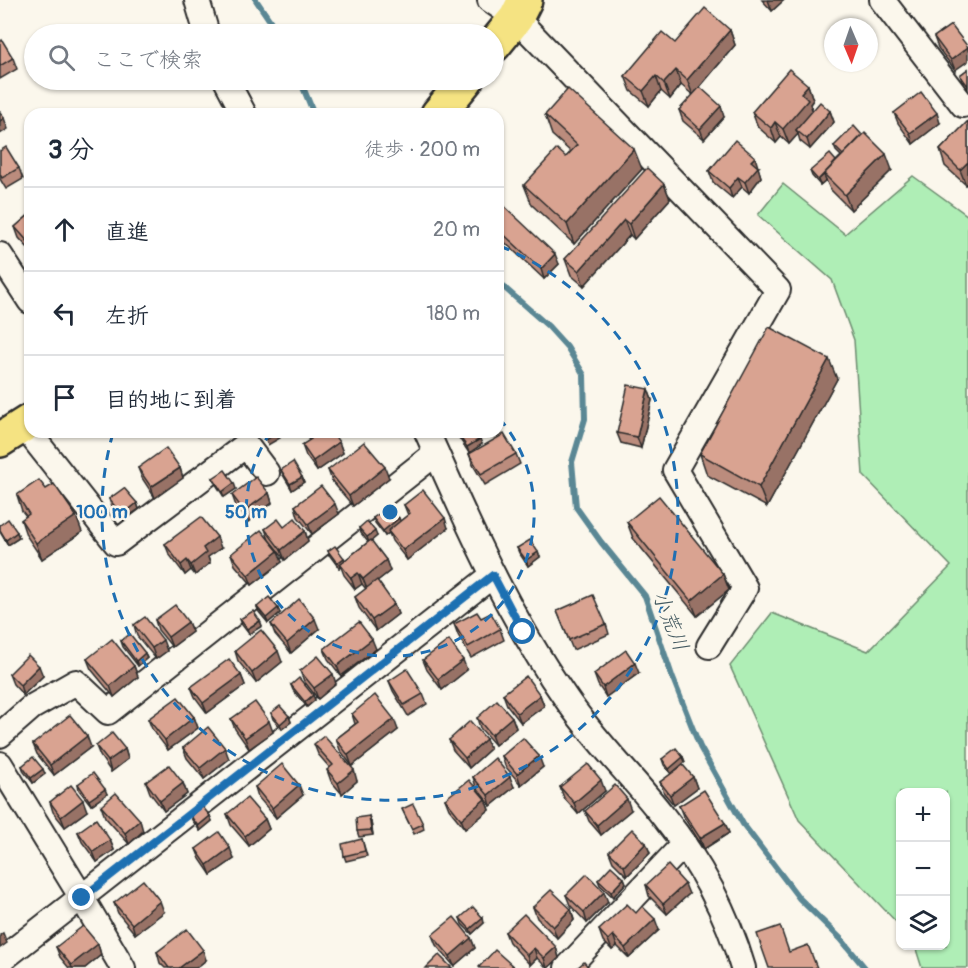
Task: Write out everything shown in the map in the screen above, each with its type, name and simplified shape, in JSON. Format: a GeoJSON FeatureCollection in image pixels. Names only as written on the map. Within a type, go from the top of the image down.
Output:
{"type":"FeatureCollection","features":[{"type":"Feature","properties":{"kind":"highway"},"geometry":{"type":"LineString","coordinates":[[503,24],[510,6]]}},
{"type":"Feature","properties":{"kind":"highway"},"geometry":{"type":"LineString","coordinates":[[443,108],[458,90]]}},
{"type":"Feature","properties":{"kind":"street"},"geometry":{"type":"LineString","coordinates":[[197,0],[204,24]]}},
{"type":"Feature","properties":{"kind":"street"},"geometry":{"type":"LineString","coordinates":[[882,0],[963,105]]}},
{"type":"Feature","properties":{"kind":"street"},"geometry":{"type":"LineString","coordinates":[[510,6],[778,290],[675,470],[745,588],[709,646]]}},
{"type":"Feature","properties":{"kind":"street"},"geometry":{"type":"LineString","coordinates":[[231,90],[241,108]]}},
{"type":"Feature","properties":{"kind":"street"},"geometry":{"type":"LineString","coordinates":[[0,255],[24,292]]}},
{"type":"Feature","properties":{"kind":"street"},"geometry":{"type":"LineString","coordinates":[[27,438],[116,543],[246,445],[267,473]]}},
{"type":"Feature","properties":{"kind":"street"},"geometry":{"type":"LineString","coordinates":[[0,735],[32,707],[76,682],[108,712],[432,443],[493,575],[523,632],[566,699],[663,815],[684,844],[704,876],[735,940],[743,968]]}},
{"type":"Feature","properties":{"kind":"street"},"geometry":{"type":"LineString","coordinates":[[0,962],[493,575]]}},
{"type":"Feature","properties":{"kind":"street"},"geometry":{"type":"LineString","coordinates":[[0,764],[7,792],[82,898],[123,968]]}},
{"type":"Feature","properties":{"kind":"street"},"geometry":{"type":"LineString","coordinates":[[567,968],[684,844]]}},
{"type":"Feature","properties":{"kind":"green space"},"geometry":{"type":"Polygon","coordinates":[[[913,176],[968,216],[968,968],[922,968],[916,950],[950,950],[950,788],[896,788],[896,922],[799,820],[730,666],[772,613],[868,651],[951,566],[863,475],[854,340],[832,280],[758,215],[783,184],[845,234],[913,176]]]}},
{"type":"Feature","properties":{"kind":"building"},"geometry":{"type":"Polygon","coordinates":[[[705,8],[730,30],[687,80],[676,70],[664,83],[656,76],[643,91],[625,76],[662,32],[675,43],[705,8]]]}},
{"type":"Feature","properties":{"kind":"building"},"geometry":{"type":"Polygon","coordinates":[[[951,25],[968,47],[951,60],[934,37],[951,25]]]}},
{"type":"Feature","properties":{"kind":"building"},"geometry":{"type":"Polygon","coordinates":[[[2,40],[13,58],[0,66],[0,42],[2,40]]]}},
{"type":"Feature","properties":{"kind":"building"},"geometry":{"type":"Polygon","coordinates":[[[789,69],[808,85],[801,93],[808,100],[783,129],[775,122],[771,128],[752,112],[789,69]]]}},
{"type":"Feature","properties":{"kind":"building"},"geometry":{"type":"Polygon","coordinates":[[[968,69],[968,86],[960,75],[968,69]]]}},
{"type":"Feature","properties":{"kind":"building"},"geometry":{"type":"Polygon","coordinates":[[[700,87],[721,106],[700,129],[679,110],[700,87]]]}},
{"type":"Feature","properties":{"kind":"building"},"geometry":{"type":"Polygon","coordinates":[[[568,89],[634,149],[567,224],[524,185],[557,149],[566,157],[577,145],[545,115],[568,89]]]}},
{"type":"Feature","properties":{"kind":"building"},"geometry":{"type":"Polygon","coordinates":[[[921,92],[937,113],[910,133],[894,113],[921,92]]]}},
{"type":"Feature","properties":{"kind":"building"},"geometry":{"type":"Polygon","coordinates":[[[820,102],[830,111],[807,139],[796,130],[820,102]]]}},
{"type":"Feature","properties":{"kind":"building"},"geometry":{"type":"Polygon","coordinates":[[[968,121],[968,162],[960,170],[940,150],[968,121]]]}},
{"type":"Feature","properties":{"kind":"building"},"geometry":{"type":"Polygon","coordinates":[[[854,126],[862,135],[843,155],[834,146],[854,126]]]}},
{"type":"Feature","properties":{"kind":"building"},"geometry":{"type":"Polygon","coordinates":[[[865,133],[886,154],[845,195],[824,174],[865,133]]]}},
{"type":"Feature","properties":{"kind":"building"},"geometry":{"type":"Polygon","coordinates":[[[735,140],[755,157],[751,161],[758,167],[745,182],[738,177],[729,188],[709,171],[735,140]]]}},
{"type":"Feature","properties":{"kind":"building"},"geometry":{"type":"Polygon","coordinates":[[[6,147],[19,168],[2,178],[0,151],[6,147]]]}},
{"type":"Feature","properties":{"kind":"building"},"geometry":{"type":"Polygon","coordinates":[[[830,154],[836,161],[818,180],[810,171],[830,154]]]}},
{"type":"Feature","properties":{"kind":"building"},"geometry":{"type":"Polygon","coordinates":[[[647,168],[664,184],[629,224],[624,220],[579,271],[565,259],[647,168]]]}},
{"type":"Feature","properties":{"kind":"building"},"geometry":{"type":"Polygon","coordinates":[[[504,206],[555,254],[541,269],[504,235],[504,206]]]}},
{"type":"Feature","properties":{"kind":"building"},"geometry":{"type":"Polygon","coordinates":[[[24,219],[24,237],[15,227],[24,219]]]}},
{"type":"Feature","properties":{"kind":"building"},"geometry":{"type":"Polygon","coordinates":[[[769,327],[829,359],[759,487],[700,454],[769,327]]]}},
{"type":"Feature","properties":{"kind":"building"},"geometry":{"type":"Polygon","coordinates":[[[628,385],[648,389],[637,437],[617,433],[628,385]]]}},
{"type":"Feature","properties":{"kind":"building"},"geometry":{"type":"Polygon","coordinates":[[[504,434],[516,454],[481,474],[469,454],[497,438],[504,438],[504,434]]]}},
{"type":"Feature","properties":{"kind":"building"},"geometry":{"type":"Polygon","coordinates":[[[336,438],[339,442],[313,461],[302,445],[311,439],[336,438]]]}},
{"type":"Feature","properties":{"kind":"building"},"geometry":{"type":"Polygon","coordinates":[[[461,438],[479,438],[480,439],[467,447],[461,438]]]}},
{"type":"Feature","properties":{"kind":"building"},"geometry":{"type":"Polygon","coordinates":[[[364,442],[385,467],[349,496],[328,470],[364,442]]]}},
{"type":"Feature","properties":{"kind":"building"},"geometry":{"type":"Polygon","coordinates":[[[166,448],[180,468],[151,487],[138,468],[166,448]]]}},
{"type":"Feature","properties":{"kind":"building"},"geometry":{"type":"Polygon","coordinates":[[[293,462],[302,477],[290,484],[281,470],[293,462]]]}},
{"type":"Feature","properties":{"kind":"building"},"geometry":{"type":"Polygon","coordinates":[[[225,470],[234,483],[222,492],[213,478],[225,470]]]}},
{"type":"Feature","properties":{"kind":"building"},"geometry":{"type":"Polygon","coordinates":[[[256,477],[269,493],[244,511],[232,495],[256,477]]]}},
{"type":"Feature","properties":{"kind":"building"},"geometry":{"type":"Polygon","coordinates":[[[39,480],[46,489],[54,484],[76,516],[36,543],[21,520],[29,514],[17,495],[39,480]]]}},
{"type":"Feature","properties":{"kind":"building"},"geometry":{"type":"Polygon","coordinates":[[[321,486],[335,504],[308,524],[295,506],[321,486]]]}},
{"type":"Feature","properties":{"kind":"building"},"geometry":{"type":"Polygon","coordinates":[[[124,488],[137,503],[122,515],[109,499],[124,488]]]}},
{"type":"Feature","properties":{"kind":"building"},"geometry":{"type":"Polygon","coordinates":[[[423,490],[445,518],[403,550],[388,531],[410,513],[404,505],[423,490]]]}},
{"type":"Feature","properties":{"kind":"building"},"geometry":{"type":"Polygon","coordinates":[[[659,496],[723,574],[691,601],[627,522],[659,496]]]}},
{"type":"Feature","properties":{"kind":"building"},"geometry":{"type":"Polygon","coordinates":[[[390,506],[399,518],[383,531],[373,518],[390,506]]]}},
{"type":"Feature","properties":{"kind":"building"},"geometry":{"type":"Polygon","coordinates":[[[201,517],[217,537],[203,548],[206,553],[191,565],[187,560],[181,565],[165,544],[201,517]]]}},
{"type":"Feature","properties":{"kind":"building"},"geometry":{"type":"Polygon","coordinates":[[[295,518],[305,531],[281,550],[265,529],[278,519],[284,527],[295,518]]]}},
{"type":"Feature","properties":{"kind":"building"},"geometry":{"type":"Polygon","coordinates":[[[8,519],[17,532],[6,540],[0,530],[0,525],[8,519]]]}},
{"type":"Feature","properties":{"kind":"building"},"geometry":{"type":"Polygon","coordinates":[[[367,521],[375,531],[367,537],[359,528],[367,521]]]}},
{"type":"Feature","properties":{"kind":"building"},"geometry":{"type":"Polygon","coordinates":[[[261,530],[278,551],[248,575],[231,554],[261,530]]]}},
{"type":"Feature","properties":{"kind":"building"},"geometry":{"type":"Polygon","coordinates":[[[371,540],[386,560],[363,579],[358,573],[351,578],[340,564],[371,540]]]}},
{"type":"Feature","properties":{"kind":"building"},"geometry":{"type":"Polygon","coordinates":[[[530,540],[538,552],[526,560],[517,548],[530,540]]]}},
{"type":"Feature","properties":{"kind":"building"},"geometry":{"type":"Polygon","coordinates":[[[335,546],[344,558],[337,563],[328,551],[335,546]]]}},
{"type":"Feature","properties":{"kind":"building"},"geometry":{"type":"Polygon","coordinates":[[[377,580],[394,604],[372,620],[355,597],[377,580]]]}},
{"type":"Feature","properties":{"kind":"building"},"geometry":{"type":"Polygon","coordinates":[[[593,595],[606,624],[569,640],[557,611],[593,595]]]}},
{"type":"Feature","properties":{"kind":"building"},"geometry":{"type":"Polygon","coordinates":[[[269,597],[278,608],[266,618],[257,607],[269,597]]]}},
{"type":"Feature","properties":{"kind":"building"},"geometry":{"type":"Polygon","coordinates":[[[299,599],[315,619],[287,643],[271,624],[299,599]]]}},
{"type":"Feature","properties":{"kind":"building"},"geometry":{"type":"Polygon","coordinates":[[[175,605],[188,622],[168,637],[155,620],[175,605]]]}},
{"type":"Feature","properties":{"kind":"building"},"geometry":{"type":"Polygon","coordinates":[[[253,611],[260,621],[247,629],[240,619],[253,611]]]}},
{"type":"Feature","properties":{"kind":"building"},"geometry":{"type":"Polygon","coordinates":[[[477,612],[481,618],[491,613],[500,629],[468,647],[454,624],[477,612]]]}},
{"type":"Feature","properties":{"kind":"building"},"geometry":{"type":"Polygon","coordinates":[[[145,617],[163,640],[152,648],[134,625],[145,617]]]}},
{"type":"Feature","properties":{"kind":"building"},"geometry":{"type":"Polygon","coordinates":[[[359,622],[372,639],[337,666],[324,649],[359,622]]]}},
{"type":"Feature","properties":{"kind":"building"},"geometry":{"type":"Polygon","coordinates":[[[261,630],[278,651],[252,673],[235,651],[261,630]]]}},
{"type":"Feature","properties":{"kind":"building"},"geometry":{"type":"Polygon","coordinates":[[[130,634],[145,653],[136,661],[121,641],[130,634]]]}},
{"type":"Feature","properties":{"kind":"building"},"geometry":{"type":"Polygon","coordinates":[[[112,639],[134,666],[110,686],[87,659],[112,639]]]}},
{"type":"Feature","properties":{"kind":"building"},"geometry":{"type":"Polygon","coordinates":[[[449,640],[463,660],[438,679],[423,660],[449,640]]]}},
{"type":"Feature","properties":{"kind":"building"},"geometry":{"type":"Polygon","coordinates":[[[626,650],[635,663],[603,687],[594,674],[626,650]]]}},
{"type":"Feature","properties":{"kind":"building"},"geometry":{"type":"Polygon","coordinates":[[[28,655],[39,666],[20,685],[9,674],[28,655]]]}},
{"type":"Feature","properties":{"kind":"building"},"geometry":{"type":"Polygon","coordinates":[[[318,656],[333,674],[314,688],[300,671],[318,656]]]}},
{"type":"Feature","properties":{"kind":"building"},"geometry":{"type":"Polygon","coordinates":[[[229,659],[241,675],[203,703],[191,687],[229,659]]]}},
{"type":"Feature","properties":{"kind":"building"},"geometry":{"type":"Polygon","coordinates":[[[407,669],[423,694],[404,705],[389,681],[407,669]]]}},
{"type":"Feature","properties":{"kind":"building"},"geometry":{"type":"Polygon","coordinates":[[[526,676],[540,695],[517,713],[503,694],[526,676]]]}},
{"type":"Feature","properties":{"kind":"building"},"geometry":{"type":"Polygon","coordinates":[[[299,678],[313,695],[305,702],[291,685],[299,678]]]}},
{"type":"Feature","properties":{"kind":"building"},"geometry":{"type":"Polygon","coordinates":[[[375,695],[394,719],[348,755],[336,739],[358,722],[352,714],[375,695]]]}},
{"type":"Feature","properties":{"kind":"building"},"geometry":{"type":"Polygon","coordinates":[[[178,697],[194,717],[165,740],[148,719],[178,697]]]}},
{"type":"Feature","properties":{"kind":"building"},"geometry":{"type":"Polygon","coordinates":[[[497,700],[512,717],[491,735],[477,718],[497,700]]]}},
{"type":"Feature","properties":{"kind":"building"},"geometry":{"type":"Polygon","coordinates":[[[255,702],[269,721],[245,738],[231,719],[255,702]]]}},
{"type":"Feature","properties":{"kind":"building"},"geometry":{"type":"Polygon","coordinates":[[[280,706],[289,716],[280,724],[271,713],[280,706]]]}},
{"type":"Feature","properties":{"kind":"building"},"geometry":{"type":"Polygon","coordinates":[[[70,715],[87,736],[50,765],[33,744],[70,715]]]}},
{"type":"Feature","properties":{"kind":"building"},"geometry":{"type":"Polygon","coordinates":[[[470,721],[486,739],[465,758],[449,740],[470,721]]]}},
{"type":"Feature","properties":{"kind":"building"},"geometry":{"type":"Polygon","coordinates":[[[208,727],[225,748],[200,768],[183,748],[208,727]]]}},
{"type":"Feature","properties":{"kind":"building"},"geometry":{"type":"Polygon","coordinates":[[[112,733],[125,749],[108,761],[96,746],[112,733]]]}},
{"type":"Feature","properties":{"kind":"building"},"geometry":{"type":"Polygon","coordinates":[[[324,736],[354,770],[338,783],[327,770],[333,765],[314,744],[324,736]]]}},
{"type":"Feature","properties":{"kind":"building"},"geometry":{"type":"Polygon","coordinates":[[[523,738],[539,756],[517,774],[502,756],[523,738]]]}},
{"type":"Feature","properties":{"kind":"building"},"geometry":{"type":"Polygon","coordinates":[[[676,748],[683,757],[669,769],[662,759],[676,748]]]}},
{"type":"Feature","properties":{"kind":"building"},"geometry":{"type":"Polygon","coordinates":[[[33,757],[43,769],[31,778],[22,766],[33,757]]]}},
{"type":"Feature","properties":{"kind":"building"},"geometry":{"type":"Polygon","coordinates":[[[495,758],[510,777],[488,795],[473,777],[495,758]]]}},
{"type":"Feature","properties":{"kind":"building"},"geometry":{"type":"Polygon","coordinates":[[[282,764],[299,785],[272,808],[255,787],[282,764]]]}},
{"type":"Feature","properties":{"kind":"building"},"geometry":{"type":"Polygon","coordinates":[[[588,764],[601,780],[574,803],[560,787],[588,764]]]}},
{"type":"Feature","properties":{"kind":"building"},"geometry":{"type":"Polygon","coordinates":[[[169,765],[183,783],[160,801],[146,782],[169,765]]]}},
{"type":"Feature","properties":{"kind":"building"},"geometry":{"type":"Polygon","coordinates":[[[683,765],[693,777],[670,795],[660,782],[683,765]]]}},
{"type":"Feature","properties":{"kind":"building"},"geometry":{"type":"Polygon","coordinates":[[[93,773],[105,789],[89,800],[78,784],[93,773]]]}},
{"type":"Feature","properties":{"kind":"building"},"geometry":{"type":"Polygon","coordinates":[[[469,780],[485,799],[461,819],[445,799],[469,780]]]}},
{"type":"Feature","properties":{"kind":"building"},"geometry":{"type":"Polygon","coordinates":[[[71,785],[83,800],[61,817],[50,802],[71,785]]]}},
{"type":"Feature","properties":{"kind":"building"},"geometry":{"type":"Polygon","coordinates":[[[615,785],[627,799],[597,825],[585,811],[615,785]]]}},
{"type":"Feature","properties":{"kind":"building"},"geometry":{"type":"Polygon","coordinates":[[[704,790],[725,823],[700,838],[679,806],[704,790]]]}},
{"type":"Feature","properties":{"kind":"building"},"geometry":{"type":"Polygon","coordinates":[[[116,793],[140,820],[125,833],[101,806],[116,793]]]}},
{"type":"Feature","properties":{"kind":"building"},"geometry":{"type":"Polygon","coordinates":[[[247,798],[265,819],[245,836],[227,814],[247,798]]]}},
{"type":"Feature","properties":{"kind":"building"},"geometry":{"type":"Polygon","coordinates":[[[413,804],[423,824],[412,829],[402,809],[413,804]]]}},
{"type":"Feature","properties":{"kind":"building"},"geometry":{"type":"Polygon","coordinates":[[[202,806],[210,816],[198,826],[190,815],[202,806]]]}},
{"type":"Feature","properties":{"kind":"building"},"geometry":{"type":"Polygon","coordinates":[[[369,816],[371,830],[357,831],[356,818],[369,816]]]}},
{"type":"Feature","properties":{"kind":"building"},"geometry":{"type":"Polygon","coordinates":[[[96,819],[110,840],[93,852],[78,832],[96,819]]]}},
{"type":"Feature","properties":{"kind":"building"},"geometry":{"type":"Polygon","coordinates":[[[632,829],[646,843],[624,866],[609,852],[632,829]]]}},
{"type":"Feature","properties":{"kind":"building"},"geometry":{"type":"Polygon","coordinates":[[[219,832],[230,848],[207,865],[196,849],[219,832]]]}},
{"type":"Feature","properties":{"kind":"building"},"geometry":{"type":"Polygon","coordinates":[[[362,839],[365,851],[344,856],[342,844],[362,839]]]}},
{"type":"Feature","properties":{"kind":"building"},"geometry":{"type":"Polygon","coordinates":[[[668,865],[685,884],[663,904],[646,885],[668,865]]]}},
{"type":"Feature","properties":{"kind":"building"},"geometry":{"type":"Polygon","coordinates":[[[611,866],[624,878],[611,892],[598,880],[611,866]]]}},
{"type":"Feature","properties":{"kind":"building"},"geometry":{"type":"Polygon","coordinates":[[[587,874],[604,892],[584,912],[566,895],[587,874]]]}},
{"type":"Feature","properties":{"kind":"building"},"geometry":{"type":"Polygon","coordinates":[[[143,880],[160,901],[132,924],[114,903],[143,880]]]}},
{"type":"Feature","properties":{"kind":"building"},"geometry":{"type":"Polygon","coordinates":[[[551,890],[571,909],[553,927],[533,907],[551,890]]]}},
{"type":"Feature","properties":{"kind":"building"},"geometry":{"type":"Polygon","coordinates":[[[627,904],[636,913],[642,906],[655,919],[625,948],[613,935],[608,940],[599,930],[627,904]]]}},
{"type":"Feature","properties":{"kind":"building"},"geometry":{"type":"Polygon","coordinates":[[[473,907],[483,918],[470,929],[460,918],[473,907]]]}},
{"type":"Feature","properties":{"kind":"building"},"geometry":{"type":"Polygon","coordinates":[[[524,914],[556,947],[544,958],[534,948],[527,955],[505,932],[524,914]]]}},
{"type":"Feature","properties":{"kind":"building"},"geometry":{"type":"Polygon","coordinates":[[[454,917],[471,938],[450,956],[432,935],[454,917]]]}},
{"type":"Feature","properties":{"kind":"building"},"geometry":{"type":"Polygon","coordinates":[[[83,926],[98,944],[71,965],[56,947],[83,926]]]}},
{"type":"Feature","properties":{"kind":"building"},"geometry":{"type":"Polygon","coordinates":[[[780,926],[789,952],[808,945],[817,968],[769,968],[757,934],[780,926]]]}},
{"type":"Feature","properties":{"kind":"building"},"geometry":{"type":"Polygon","coordinates":[[[187,929],[203,950],[179,968],[169,968],[157,952],[187,929]]]}},
{"type":"Feature","properties":{"kind":"building"},"geometry":{"type":"Polygon","coordinates":[[[495,950],[515,968],[480,968],[495,950]]]}},
{"type":"Feature","properties":{"kind":"building"},"geometry":{"type":"Polygon","coordinates":[[[439,955],[452,968],[426,968],[439,955]]]}},
{"type":"Feature","properties":{"kind":"building"},"geometry":{"type":"Polygon","coordinates":[[[584,962],[589,968],[577,968],[584,962]]]}},
{"type":"Feature","properties":{"kind":"waterway","name":"小荒川"},"geometry":{"type":"LineString","coordinates":[[256,0],[272,24]]}},
{"type":"Feature","properties":{"kind":"waterway","name":"小荒川"},"geometry":{"type":"LineString","coordinates":[[304,90],[312,108]]}},
{"type":"Feature","properties":{"kind":"waterway","name":"小荒川"},"geometry":{"type":"LineString","coordinates":[[504,287],[548,326],[567,347],[584,375],[585,419],[572,462],[576,507],[645,596],[672,676],[700,747],[743,824],[799,898],[841,939],[865,968]]}},
{"type":"Feature","properties":{"kind":"route"},"geometry":{"type":"LineString","coordinates":[[82,898],[493,575],[523,632]]}}]}
